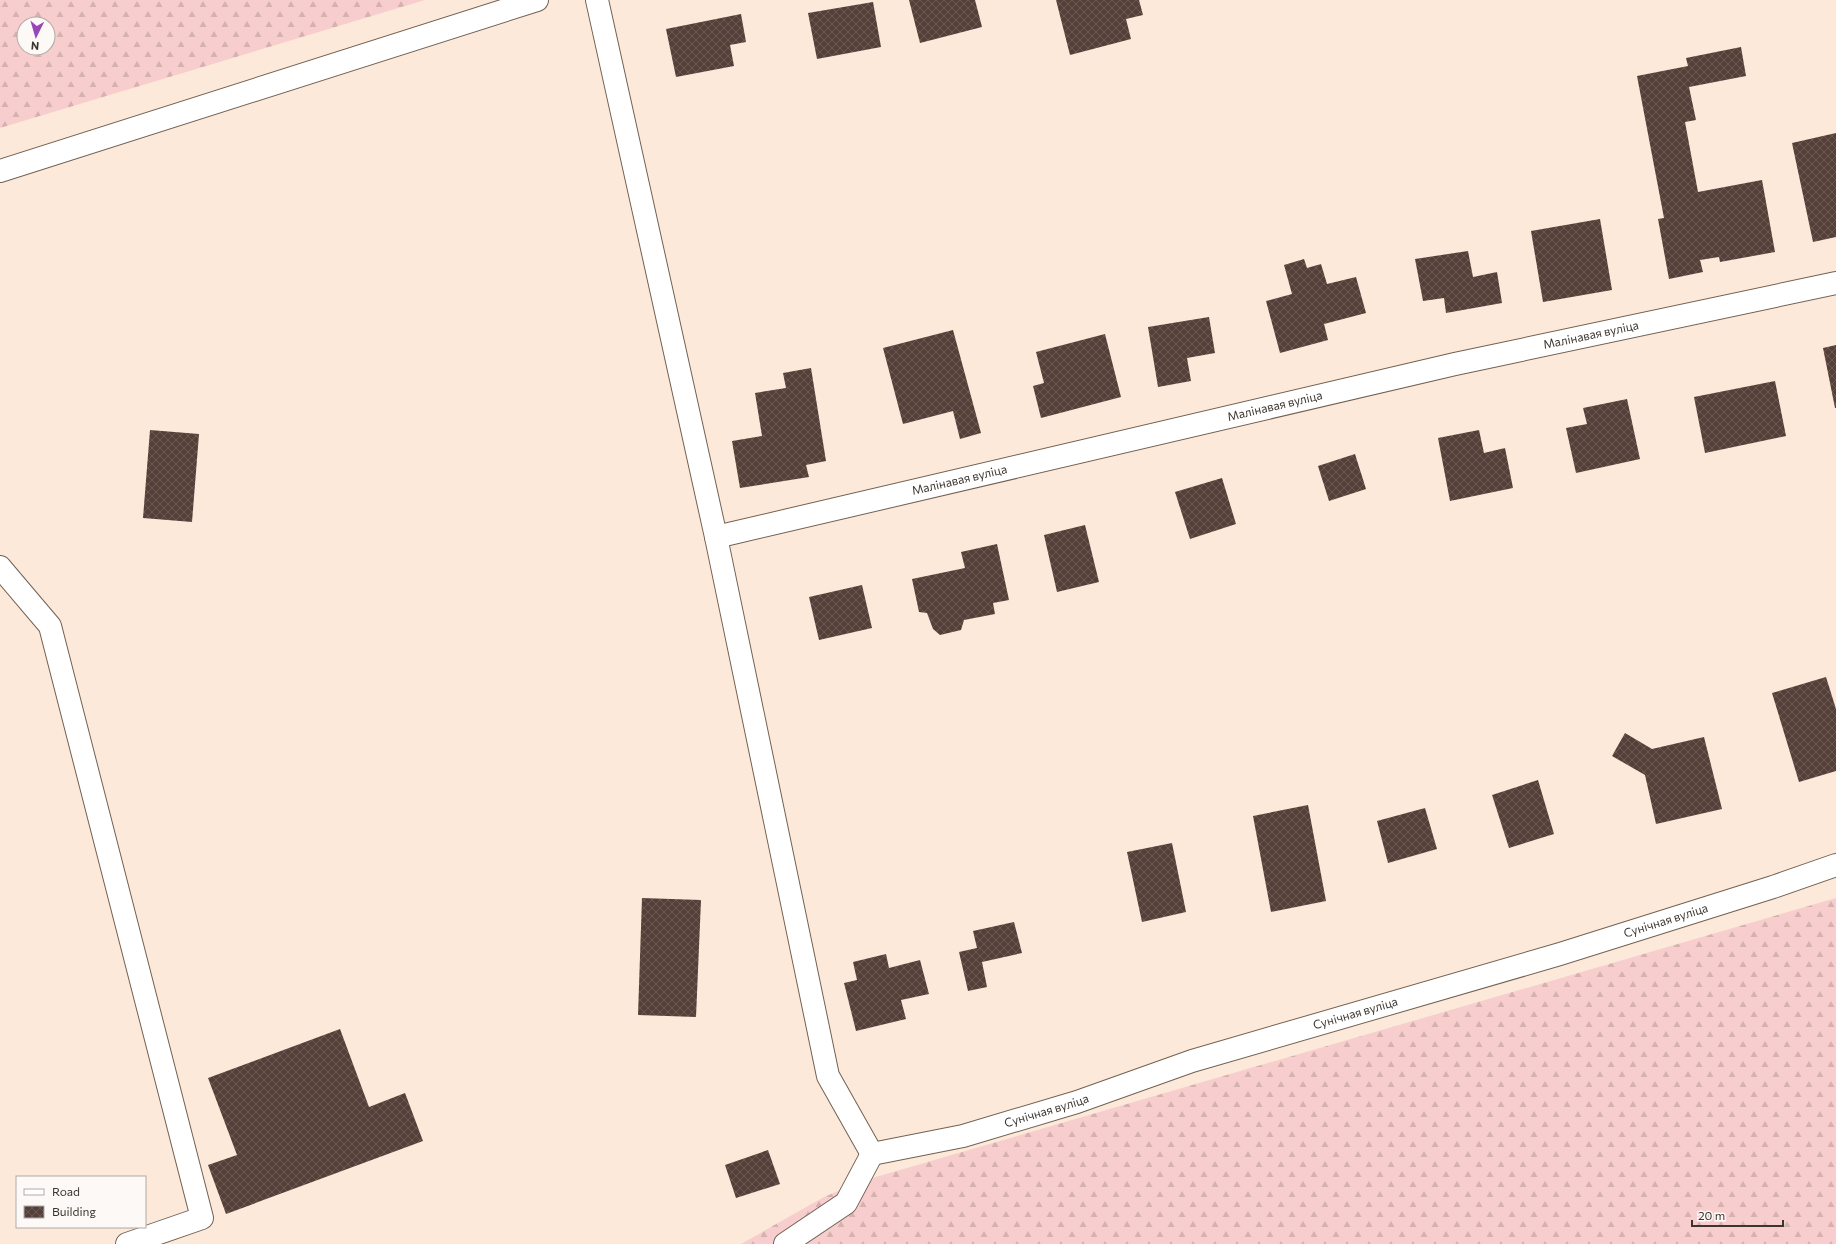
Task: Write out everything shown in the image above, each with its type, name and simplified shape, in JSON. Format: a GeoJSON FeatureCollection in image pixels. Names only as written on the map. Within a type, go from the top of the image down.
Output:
{"type":"FeatureCollection","features":[{"type":"Feature","properties":{"kind":"street"},"geometry":{"type":"LineString","coordinates":[[0,171],[537,0]]}},
{"type":"Feature","properties":{"kind":"street"},"geometry":{"type":"LineString","coordinates":[[597,0],[716,537],[828,1076],[872,1154],[846,1203],[785,1244]]}},
{"type":"Feature","properties":{"kind":"street","name":"Малінавая вуліца"},"geometry":{"type":"LineString","coordinates":[[716,537],[1455,364],[1836,283]]}},
{"type":"Feature","properties":{"kind":"street"},"geometry":{"type":"LineString","coordinates":[[0,567],[50,626],[202,1218],[127,1244]]}},
{"type":"Feature","properties":{"kind":"street","name":"Сунічная вуліца"},"geometry":{"type":"LineString","coordinates":[[872,1154],[963,1136],[1077,1102],[1192,1061],[1545,959],[1773,887],[1836,865]]}},
{"type":"Feature","properties":{"kind":"green space"},"geometry":{"type":"Polygon","coordinates":[[[0,0],[425,0],[0,128],[0,0]]]}},
{"type":"Feature","properties":{"kind":"green space"},"geometry":{"type":"Polygon","coordinates":[[[1836,898],[1836,1244],[741,1244],[824,1197],[862,1181],[1836,898]]]}},
{"type":"Feature","properties":{"kind":"building"},"geometry":{"type":"Polygon","coordinates":[[[909,0],[975,0],[982,27],[920,43],[909,0]]]}},
{"type":"Feature","properties":{"kind":"building"},"geometry":{"type":"Polygon","coordinates":[[[1056,0],[1139,0],[1143,15],[1126,19],[1131,39],[1070,55],[1056,0]]]}},
{"type":"Feature","properties":{"kind":"building"},"geometry":{"type":"Polygon","coordinates":[[[873,2],[881,47],[817,59],[808,13],[873,2]]]}},
{"type":"Feature","properties":{"kind":"building"},"geometry":{"type":"Polygon","coordinates":[[[741,14],[746,42],[730,45],[734,66],[676,77],[666,29],[741,14]]]}},
{"type":"Feature","properties":{"kind":"building"},"geometry":{"type":"Polygon","coordinates":[[[1741,47],[1746,76],[1689,87],[1696,120],[1685,122],[1698,192],[1762,180],[1775,252],[1720,262],[1719,257],[1700,260],[1703,272],[1669,279],[1658,219],[1664,218],[1637,76],[1688,66],[1686,58],[1741,47]]]}},
{"type":"Feature","properties":{"kind":"building"},"geometry":{"type":"Polygon","coordinates":[[[1836,133],[1836,237],[1813,242],[1792,143],[1836,133]]]}},
{"type":"Feature","properties":{"kind":"building"},"geometry":{"type":"Polygon","coordinates":[[[1600,219],[1612,290],[1543,302],[1531,231],[1600,219]]]}},
{"type":"Feature","properties":{"kind":"building"},"geometry":{"type":"Polygon","coordinates":[[[1468,251],[1473,277],[1497,272],[1502,303],[1446,313],[1444,298],[1423,301],[1415,259],[1468,251]]]}},
{"type":"Feature","properties":{"kind":"building"},"geometry":{"type":"Polygon","coordinates":[[[1304,259],[1307,268],[1321,264],[1327,284],[1356,277],[1366,313],[1324,324],[1328,340],[1280,353],[1266,301],[1292,294],[1284,265],[1304,259]]]}},
{"type":"Feature","properties":{"kind":"building"},"geometry":{"type":"Polygon","coordinates":[[[1209,317],[1215,353],[1187,358],[1191,381],[1158,387],[1148,327],[1209,317]]]}},
{"type":"Feature","properties":{"kind":"building"},"geometry":{"type":"Polygon","coordinates":[[[953,330],[981,433],[960,439],[953,411],[903,424],[883,348],[953,330]]]}},
{"type":"Feature","properties":{"kind":"building"},"geometry":{"type":"Polygon","coordinates":[[[1105,334],[1121,397],[1041,418],[1033,386],[1044,383],[1036,352],[1105,334]]]}},
{"type":"Feature","properties":{"kind":"building"},"geometry":{"type":"Polygon","coordinates":[[[1836,345],[1836,408],[1835,408],[1823,348],[1836,345]]]}},
{"type":"Feature","properties":{"kind":"building"},"geometry":{"type":"Polygon","coordinates":[[[811,368],[826,461],[806,465],[809,477],[740,488],[732,441],[762,436],[755,393],[786,388],[783,373],[811,368]]]}},
{"type":"Feature","properties":{"kind":"building"},"geometry":{"type":"Polygon","coordinates":[[[1775,381],[1786,436],[1705,453],[1694,397],[1775,381]]]}},
{"type":"Feature","properties":{"kind":"building"},"geometry":{"type":"Polygon","coordinates":[[[1627,399],[1640,459],[1576,473],[1566,428],[1587,424],[1583,408],[1627,399]]]}},
{"type":"Feature","properties":{"kind":"building"},"geometry":{"type":"Polygon","coordinates":[[[150,430],[199,434],[192,522],[143,518],[150,430]]]}},
{"type":"Feature","properties":{"kind":"building"},"geometry":{"type":"Polygon","coordinates":[[[1479,430],[1484,453],[1505,448],[1513,488],[1450,501],[1438,438],[1479,430]]]}},
{"type":"Feature","properties":{"kind":"building"},"geometry":{"type":"Polygon","coordinates":[[[1355,454],[1366,489],[1329,501],[1318,466],[1355,454]]]}},
{"type":"Feature","properties":{"kind":"building"},"geometry":{"type":"Polygon","coordinates":[[[1222,478],[1236,524],[1190,539],[1175,492],[1222,478]]]}},
{"type":"Feature","properties":{"kind":"building"},"geometry":{"type":"Polygon","coordinates":[[[1085,525],[1099,582],[1057,592],[1044,535],[1085,525]]]}},
{"type":"Feature","properties":{"kind":"building"},"geometry":{"type":"Polygon","coordinates":[[[997,544],[1009,600],[993,603],[995,614],[964,620],[961,630],[940,635],[933,629],[927,613],[919,612],[912,579],[965,568],[961,552],[997,544]]]}},
{"type":"Feature","properties":{"kind":"building"},"geometry":{"type":"Polygon","coordinates":[[[862,585],[872,628],[819,640],[809,597],[862,585]]]}},
{"type":"Feature","properties":{"kind":"building"},"geometry":{"type":"Polygon","coordinates":[[[1826,677],[1836,709],[1836,771],[1799,782],[1772,693],[1826,677]]]}},
{"type":"Feature","properties":{"kind":"building"},"geometry":{"type":"Polygon","coordinates":[[[1625,733],[1652,749],[1704,737],[1722,809],[1656,824],[1645,775],[1612,756],[1625,733]]]}},
{"type":"Feature","properties":{"kind":"building"},"geometry":{"type":"Polygon","coordinates":[[[1538,780],[1554,834],[1509,848],[1492,795],[1538,780]]]}},
{"type":"Feature","properties":{"kind":"building"},"geometry":{"type":"Polygon","coordinates":[[[1308,805],[1326,901],[1271,912],[1253,816],[1308,805]]]}},
{"type":"Feature","properties":{"kind":"building"},"geometry":{"type":"Polygon","coordinates":[[[1425,808],[1437,849],[1388,863],[1377,821],[1425,808]]]}},
{"type":"Feature","properties":{"kind":"building"},"geometry":{"type":"Polygon","coordinates":[[[1172,843],[1186,912],[1142,922],[1127,852],[1172,843]]]}},
{"type":"Feature","properties":{"kind":"building"},"geometry":{"type":"Polygon","coordinates":[[[642,898],[701,900],[696,1017],[638,1015],[642,898]]]}},
{"type":"Feature","properties":{"kind":"building"},"geometry":{"type":"Polygon","coordinates":[[[1014,922],[1022,953],[982,962],[987,987],[968,991],[959,952],[977,948],[973,931],[1014,922]]]}},
{"type":"Feature","properties":{"kind":"building"},"geometry":{"type":"Polygon","coordinates":[[[886,954],[889,968],[920,960],[929,994],[901,1000],[906,1019],[856,1031],[844,983],[857,980],[853,962],[886,954]]]}},
{"type":"Feature","properties":{"kind":"building"},"geometry":{"type":"Polygon","coordinates":[[[340,1029],[369,1107],[405,1093],[423,1141],[226,1214],[208,1165],[237,1155],[208,1078],[340,1029]]]}},
{"type":"Feature","properties":{"kind":"building"},"geometry":{"type":"Polygon","coordinates":[[[768,1150],[780,1184],[736,1198],[725,1165],[768,1150]]]}}]}
